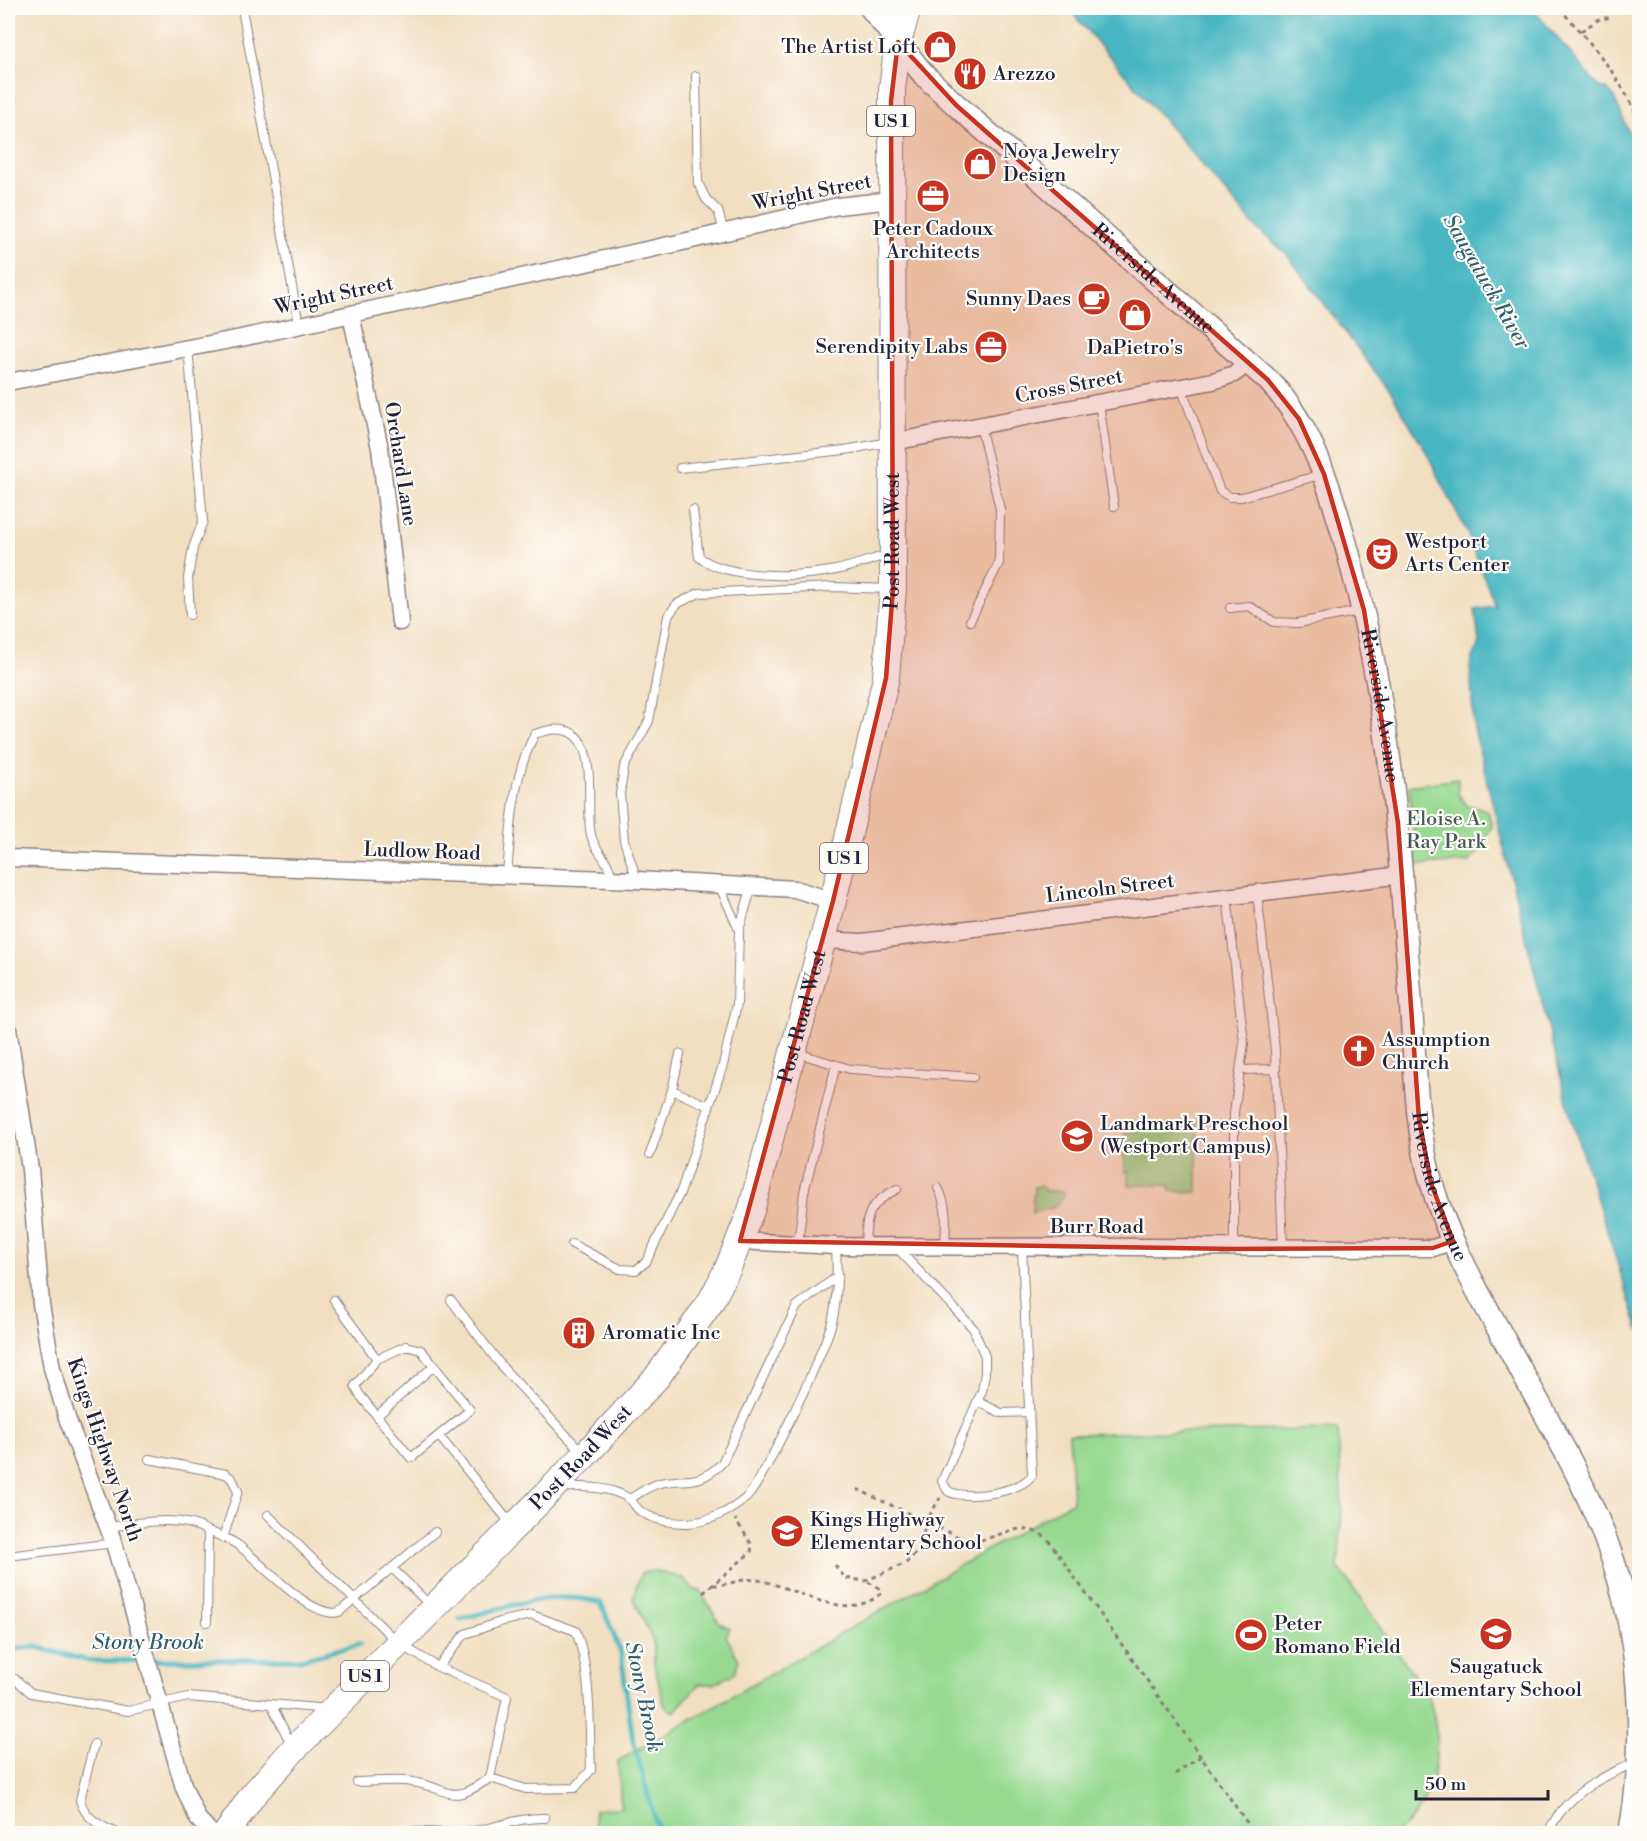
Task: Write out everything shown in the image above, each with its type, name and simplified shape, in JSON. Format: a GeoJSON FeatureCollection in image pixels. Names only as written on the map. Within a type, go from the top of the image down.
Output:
{"type":"FeatureCollection","features":[{"type":"Feature","properties":{"kind":"main road","name":"Riverside Avenue"},"geometry":{"type":"LineString","coordinates":[[871,8],[924,75],[1249,362],[1291,406],[1314,448],[1324,474],[1364,610],[1382,705],[1398,823],[1419,1119],[1431,1183],[1453,1241],[1576,1474],[1610,1549],[1632,1641],[1638,1722],[1638,1762],[1630,1833]]}},
{"type":"Feature","properties":{"kind":"main road","name":"Post Road West"},"geometry":{"type":"LineString","coordinates":[[212,1833],[252,1797],[332,1709],[637,1400],[684,1342],[715,1294],[740,1241],[760,1180],[794,1052],[880,714],[886,678],[893,589],[892,89],[898,42],[908,8]]}},
{"type":"Feature","properties":{"kind":"street","name":"Wright Street"},"geometry":{"type":"LineString","coordinates":[[8,382],[351,315],[838,206],[892,200]]}},
{"type":"Feature","properties":{"kind":"street","name":"Orchard Lane"},"geometry":{"type":"LineString","coordinates":[[351,315],[380,448],[399,622]]}},
{"type":"Feature","properties":{"kind":"street","name":"Cross Street"},"geometry":{"type":"LineString","coordinates":[[893,442],[1181,387],[1234,375],[1249,362]]}},
{"type":"Feature","properties":{"kind":"street","name":"Ludlow Road"},"geometry":{"type":"LineString","coordinates":[[8,858],[718,884],[795,889],[833,901]]}},
{"type":"Feature","properties":{"kind":"street","name":"Lincoln Street"},"geometry":{"type":"LineString","coordinates":[[823,940],[862,942],[1402,875]]}},
{"type":"Feature","properties":{"kind":"street","name":"Kings Highway North"},"geometry":{"type":"LineString","coordinates":[[8,1029],[15,1112],[33,1192],[41,1304],[49,1356],[70,1428],[111,1535],[187,1795],[198,1819],[212,1833]]}},
{"type":"Feature","properties":{"kind":"street","name":"Burr Road"},"geometry":{"type":"LineString","coordinates":[[740,1241],[836,1246],[1433,1248],[1453,1241]]}},
{"type":"Feature","properties":{"kind":"lane"},"geometry":{"type":"LineString","coordinates":[[243,14],[299,325]]}},
{"type":"Feature","properties":{"kind":"lane"},"geometry":{"type":"LineString","coordinates":[[696,76],[698,183],[706,199],[718,211],[724,232]]}},
{"type":"Feature","properties":{"kind":"lane"},"geometry":{"type":"LineString","coordinates":[[188,347],[203,501],[202,530],[193,549],[188,578],[190,615]]}},
{"type":"Feature","properties":{"kind":"lane"},"geometry":{"type":"LineString","coordinates":[[1181,387],[1220,491],[1230,497],[1242,497],[1324,474]]}},
{"type":"Feature","properties":{"kind":"lane"},"geometry":{"type":"LineString","coordinates":[[1099,403],[1114,506]]}},
{"type":"Feature","properties":{"kind":"lane"},"geometry":{"type":"LineString","coordinates":[[970,621],[999,563],[1000,508],[980,425]]}},
{"type":"Feature","properties":{"kind":"lane"},"geometry":{"type":"LineString","coordinates":[[680,468],[845,450],[893,442]]}},
{"type":"Feature","properties":{"kind":"lane"},"geometry":{"type":"LineString","coordinates":[[693,510],[699,557],[710,565],[743,572],[801,574],[836,570],[893,553]]}},
{"type":"Feature","properties":{"kind":"lane"},"geometry":{"type":"LineString","coordinates":[[637,880],[624,840],[621,794],[624,767],[649,721],[668,616],[676,604],[699,593],[832,587],[893,589]]}},
{"type":"Feature","properties":{"kind":"lane"},"geometry":{"type":"LineString","coordinates":[[1230,608],[1249,606],[1274,622],[1298,623],[1364,610]]}},
{"type":"Feature","properties":{"kind":"lane"},"geometry":{"type":"LineString","coordinates":[[507,875],[513,813],[524,753],[535,734],[549,729],[566,728],[577,735],[584,748],[589,770],[592,840],[610,864],[612,879]]}},
{"type":"Feature","properties":{"kind":"lane"},"geometry":{"type":"LineString","coordinates":[[718,884],[739,930]]}},
{"type":"Feature","properties":{"kind":"lane"},"geometry":{"type":"LineString","coordinates":[[572,1245],[620,1269],[636,1270],[645,1262],[681,1191],[723,1065],[737,1004],[739,930],[752,886]]}},
{"type":"Feature","properties":{"kind":"lane"},"geometry":{"type":"LineString","coordinates":[[1257,893],[1276,1069],[1283,1248]]}},
{"type":"Feature","properties":{"kind":"lane"},"geometry":{"type":"LineString","coordinates":[[1227,896],[1244,1042],[1234,1113],[1234,1248]]}},
{"type":"Feature","properties":{"kind":"lane"},"geometry":{"type":"LineString","coordinates":[[794,1052],[836,1065],[870,1072],[973,1077]]}},
{"type":"Feature","properties":{"kind":"lane"},"geometry":{"type":"LineString","coordinates":[[650,1154],[672,1090],[680,1054]]}},
{"type":"Feature","properties":{"kind":"lane"},"geometry":{"type":"LineString","coordinates":[[798,1245],[804,1192],[836,1065]]}},
{"type":"Feature","properties":{"kind":"lane"},"geometry":{"type":"LineString","coordinates":[[1241,1070],[1276,1069]]}},
{"type":"Feature","properties":{"kind":"lane"},"geometry":{"type":"LineString","coordinates":[[672,1090],[709,1106]]}},
{"type":"Feature","properties":{"kind":"lane"},"geometry":{"type":"LineString","coordinates":[[938,1188],[944,1198],[946,1211],[945,1246]]}},
{"type":"Feature","properties":{"kind":"lane"},"geometry":{"type":"LineString","coordinates":[[865,1246],[866,1218],[875,1204],[897,1189]]}},
{"type":"Feature","properties":{"kind":"lane"},"geometry":{"type":"LineString","coordinates":[[895,1245],[976,1332],[986,1362],[985,1377],[977,1401],[944,1476],[945,1488],[952,1494],[969,1496],[1025,1484],[1033,1469],[1022,1247]]}},
{"type":"Feature","properties":{"kind":"lane"},"geometry":{"type":"LineString","coordinates":[[552,1488],[585,1486],[612,1491],[630,1499],[636,1508],[647,1515],[677,1522],[699,1521],[729,1509],[746,1497],[759,1482],[833,1319],[837,1276],[836,1246]]}},
{"type":"Feature","properties":{"kind":"lane"},"geometry":{"type":"LineString","coordinates":[[630,1499],[656,1484],[682,1483],[701,1478],[722,1463],[797,1306],[837,1276]]}},
{"type":"Feature","properties":{"kind":"lane"},"geometry":{"type":"LineString","coordinates":[[334,1300],[377,1359]]}},
{"type":"Feature","properties":{"kind":"lane"},"geometry":{"type":"LineString","coordinates":[[451,1300],[503,1368],[585,1455]]}},
{"type":"Feature","properties":{"kind":"lane"},"geometry":{"type":"LineString","coordinates":[[415,1347],[435,1365],[470,1410],[411,1458],[355,1386],[377,1359],[398,1348],[415,1347]]}},
{"type":"Feature","properties":{"kind":"lane"},"geometry":{"type":"LineString","coordinates":[[378,1415],[435,1365]]}},
{"type":"Feature","properties":{"kind":"lane"},"geometry":{"type":"LineString","coordinates":[[977,1401],[1001,1413],[1030,1412]]}},
{"type":"Feature","properties":{"kind":"lane"},"geometry":{"type":"LineString","coordinates":[[439,1436],[513,1527]]}},
{"type":"Feature","properties":{"kind":"lane"},"geometry":{"type":"LineString","coordinates":[[149,1459],[226,1474],[232,1479],[238,1491],[223,1538]]}},
{"type":"Feature","properties":{"kind":"lane"},"geometry":{"type":"LineString","coordinates":[[268,1515],[398,1643],[438,1668],[507,1697],[490,1778],[468,1793],[452,1796],[413,1782],[357,1782]]}},
{"type":"Feature","properties":{"kind":"lane"},"geometry":{"type":"LineString","coordinates":[[16,1555],[111,1535],[150,1521],[195,1523],[236,1544],[324,1613],[339,1612],[435,1532]]}},
{"type":"Feature","properties":{"kind":"lane"},"geometry":{"type":"LineString","coordinates":[[207,1622],[208,1531]]}},
{"type":"Feature","properties":{"kind":"lane"},"geometry":{"type":"LineString","coordinates":[[392,1568],[432,1607]]}},
{"type":"Feature","properties":{"kind":"lane"},"geometry":{"type":"LineString","coordinates":[[438,1668],[465,1634],[503,1621],[532,1616],[576,1631],[584,1651],[588,1688],[591,1770],[575,1788],[526,1789],[490,1778]]}},
{"type":"Feature","properties":{"kind":"lane"},"geometry":{"type":"LineString","coordinates":[[15,1679],[31,1693],[128,1711],[188,1697],[332,1709]]}},
{"type":"Feature","properties":{"kind":"lane"},"geometry":{"type":"LineString","coordinates":[[271,1704],[294,1749]]}},
{"type":"Feature","properties":{"kind":"lane"},"geometry":{"type":"LineString","coordinates":[[94,1744],[80,1800],[82,1807],[99,1826],[119,1833]]}},
{"type":"Feature","properties":{"kind":"lane"},"geometry":{"type":"LineString","coordinates":[[1548,1833],[1552,1823],[1571,1801],[1604,1775],[1638,1762]]}},
{"type":"Feature","properties":{"kind":"lane"},"geometry":{"type":"LineString","coordinates":[[385,1833],[468,1833],[529,1817],[545,1818]]}},
{"type":"Feature","properties":{"kind":"path"},"geometry":{"type":"LineString","coordinates":[[1559,8],[1597,48],[1624,88],[1640,122]]}},
{"type":"Feature","properties":{"kind":"path"},"geometry":{"type":"LineString","coordinates":[[1581,31],[1601,18],[1613,18]]}},
{"type":"Feature","properties":{"kind":"path"},"geometry":{"type":"LineString","coordinates":[[865,1581],[906,1563],[918,1551],[926,1521],[945,1488]]}},
{"type":"Feature","properties":{"kind":"path"},"geometry":{"type":"LineString","coordinates":[[857,1489],[967,1540],[984,1542],[1007,1530],[1023,1527],[1047,1538],[1255,1833]]}},
{"type":"Feature","properties":{"kind":"path"},"geometry":{"type":"LineString","coordinates":[[703,1593],[747,1556],[752,1548],[729,1509]]}},
{"type":"Feature","properties":{"kind":"path"},"geometry":{"type":"LineString","coordinates":[[712,1585],[758,1580],[817,1600],[854,1605],[872,1601],[881,1593],[878,1587],[865,1581],[845,1578],[835,1565]]}},
{"type":"Feature","properties":{"kind":"path"},"geometry":{"type":"LineString","coordinates":[[1175,1774],[1201,1756]]}},
{"type":"Feature","properties":{"kind":"highlighted area"},"geometry":{"type":"Polygon","coordinates":[[[898,42],[956,105],[1268,380],[1299,419],[1324,474],[1364,610],[1398,823],[1419,1119],[1431,1183],[1453,1241],[1433,1248],[1234,1249],[740,1241],[833,901],[886,678],[893,589],[891,101],[898,42]]]}},
{"type":"Feature","properties":{"kind":"green space","name":"Eloise A. Ray Park"},"geometry":{"type":"Polygon","coordinates":[[[1458,779],[1458,794],[1467,806],[1485,810],[1490,817],[1492,827],[1480,851],[1470,862],[1417,865],[1409,786],[1458,779]]]}},
{"type":"Feature","properties":{"kind":"green space"},"geometry":{"type":"Polygon","coordinates":[[[1197,1122],[1197,1192],[1171,1191],[1170,1185],[1129,1185],[1129,1172],[1125,1172],[1125,1132],[1197,1122]]]}},
{"type":"Feature","properties":{"kind":"green space"},"geometry":{"type":"Polygon","coordinates":[[[1041,1186],[1045,1191],[1063,1191],[1064,1195],[1054,1207],[1032,1213],[1034,1187],[1041,1186]]]}},
{"type":"Feature","properties":{"kind":"green space"},"geometry":{"type":"Polygon","coordinates":[[[1338,1429],[1342,1511],[1338,1567],[1428,1695],[1436,1732],[1434,1770],[1429,1788],[1421,1805],[1410,1820],[1396,1833],[595,1833],[594,1809],[621,1808],[618,1761],[1073,1501],[1069,1434],[1338,1429]]]}},
{"type":"Feature","properties":{"kind":"green space"},"geometry":{"type":"Polygon","coordinates":[[[655,1571],[683,1578],[693,1589],[701,1591],[719,1623],[730,1628],[726,1636],[739,1660],[734,1674],[713,1684],[699,1684],[674,1712],[665,1707],[654,1665],[654,1644],[633,1597],[641,1573],[655,1571]]]}},
{"type":"Feature","properties":{"kind":"water","name":"Saugatuck River"},"geometry":{"type":"Polygon","coordinates":[[[1068,8],[1532,8],[1599,87],[1607,89],[1614,97],[1639,157],[1639,1331],[1571,1118],[1474,729],[1470,666],[1479,643],[1475,609],[1495,606],[1467,532],[1422,444],[1391,393],[1286,253],[1258,230],[1068,8]]]}},
{"type":"Feature","properties":{"kind":"waterway","name":"Stony Brook"},"geometry":{"type":"LineString","coordinates":[[460,1619],[530,1601],[566,1598],[601,1603],[621,1653],[633,1740],[659,1834]]}},
{"type":"Feature","properties":{"kind":"waterway","name":"Stony Brook"},"geometry":{"type":"LineString","coordinates":[[8,1649],[36,1647],[90,1661],[302,1659],[360,1644]]}},
{"type":"Feature","properties":{"kind":"place","name":"The Artist Loft"},"geometry":{"type":"Point","coordinates":[940,47]}},
{"type":"Feature","properties":{"kind":"place","name":"Arezzo"},"geometry":{"type":"Point","coordinates":[970,74]}},
{"type":"Feature","properties":{"kind":"place","name":"Noya Jewelry Design"},"geometry":{"type":"Point","coordinates":[980,164]}},
{"type":"Feature","properties":{"kind":"place","name":"Peter Cadoux Architects"},"geometry":{"type":"Point","coordinates":[933,196]}},
{"type":"Feature","properties":{"kind":"place","name":"Sunny Daes"},"geometry":{"type":"Point","coordinates":[1094,299]}},
{"type":"Feature","properties":{"kind":"place","name":"DaPietro's"},"geometry":{"type":"Point","coordinates":[1135,315]}},
{"type":"Feature","properties":{"kind":"place","name":"Serendipity Labs"},"geometry":{"type":"Point","coordinates":[991,347]}},
{"type":"Feature","properties":{"kind":"place","name":"Westport Arts Center"},"geometry":{"type":"Point","coordinates":[1382,554]}},
{"type":"Feature","properties":{"kind":"place","name":"Assumption Church"},"geometry":{"type":"Point","coordinates":[1359,1051]}},
{"type":"Feature","properties":{"kind":"place","name":"Landmark Preschool (Westport Campus)"},"geometry":{"type":"Point","coordinates":[1077,1136]}},
{"type":"Feature","properties":{"kind":"place","name":"Aromatic Inc"},"geometry":{"type":"Point","coordinates":[579,1333]}},
{"type":"Feature","properties":{"kind":"place","name":"Kings Highway Elementary School"},"geometry":{"type":"Point","coordinates":[787,1531]}},
{"type":"Feature","properties":{"kind":"place","name":"Saugatuck Elementary School"},"geometry":{"type":"Point","coordinates":[1496,1634]}},
{"type":"Feature","properties":{"kind":"place","name":"Peter Romano Field"},"geometry":{"type":"Point","coordinates":[1251,1635]}}]}
